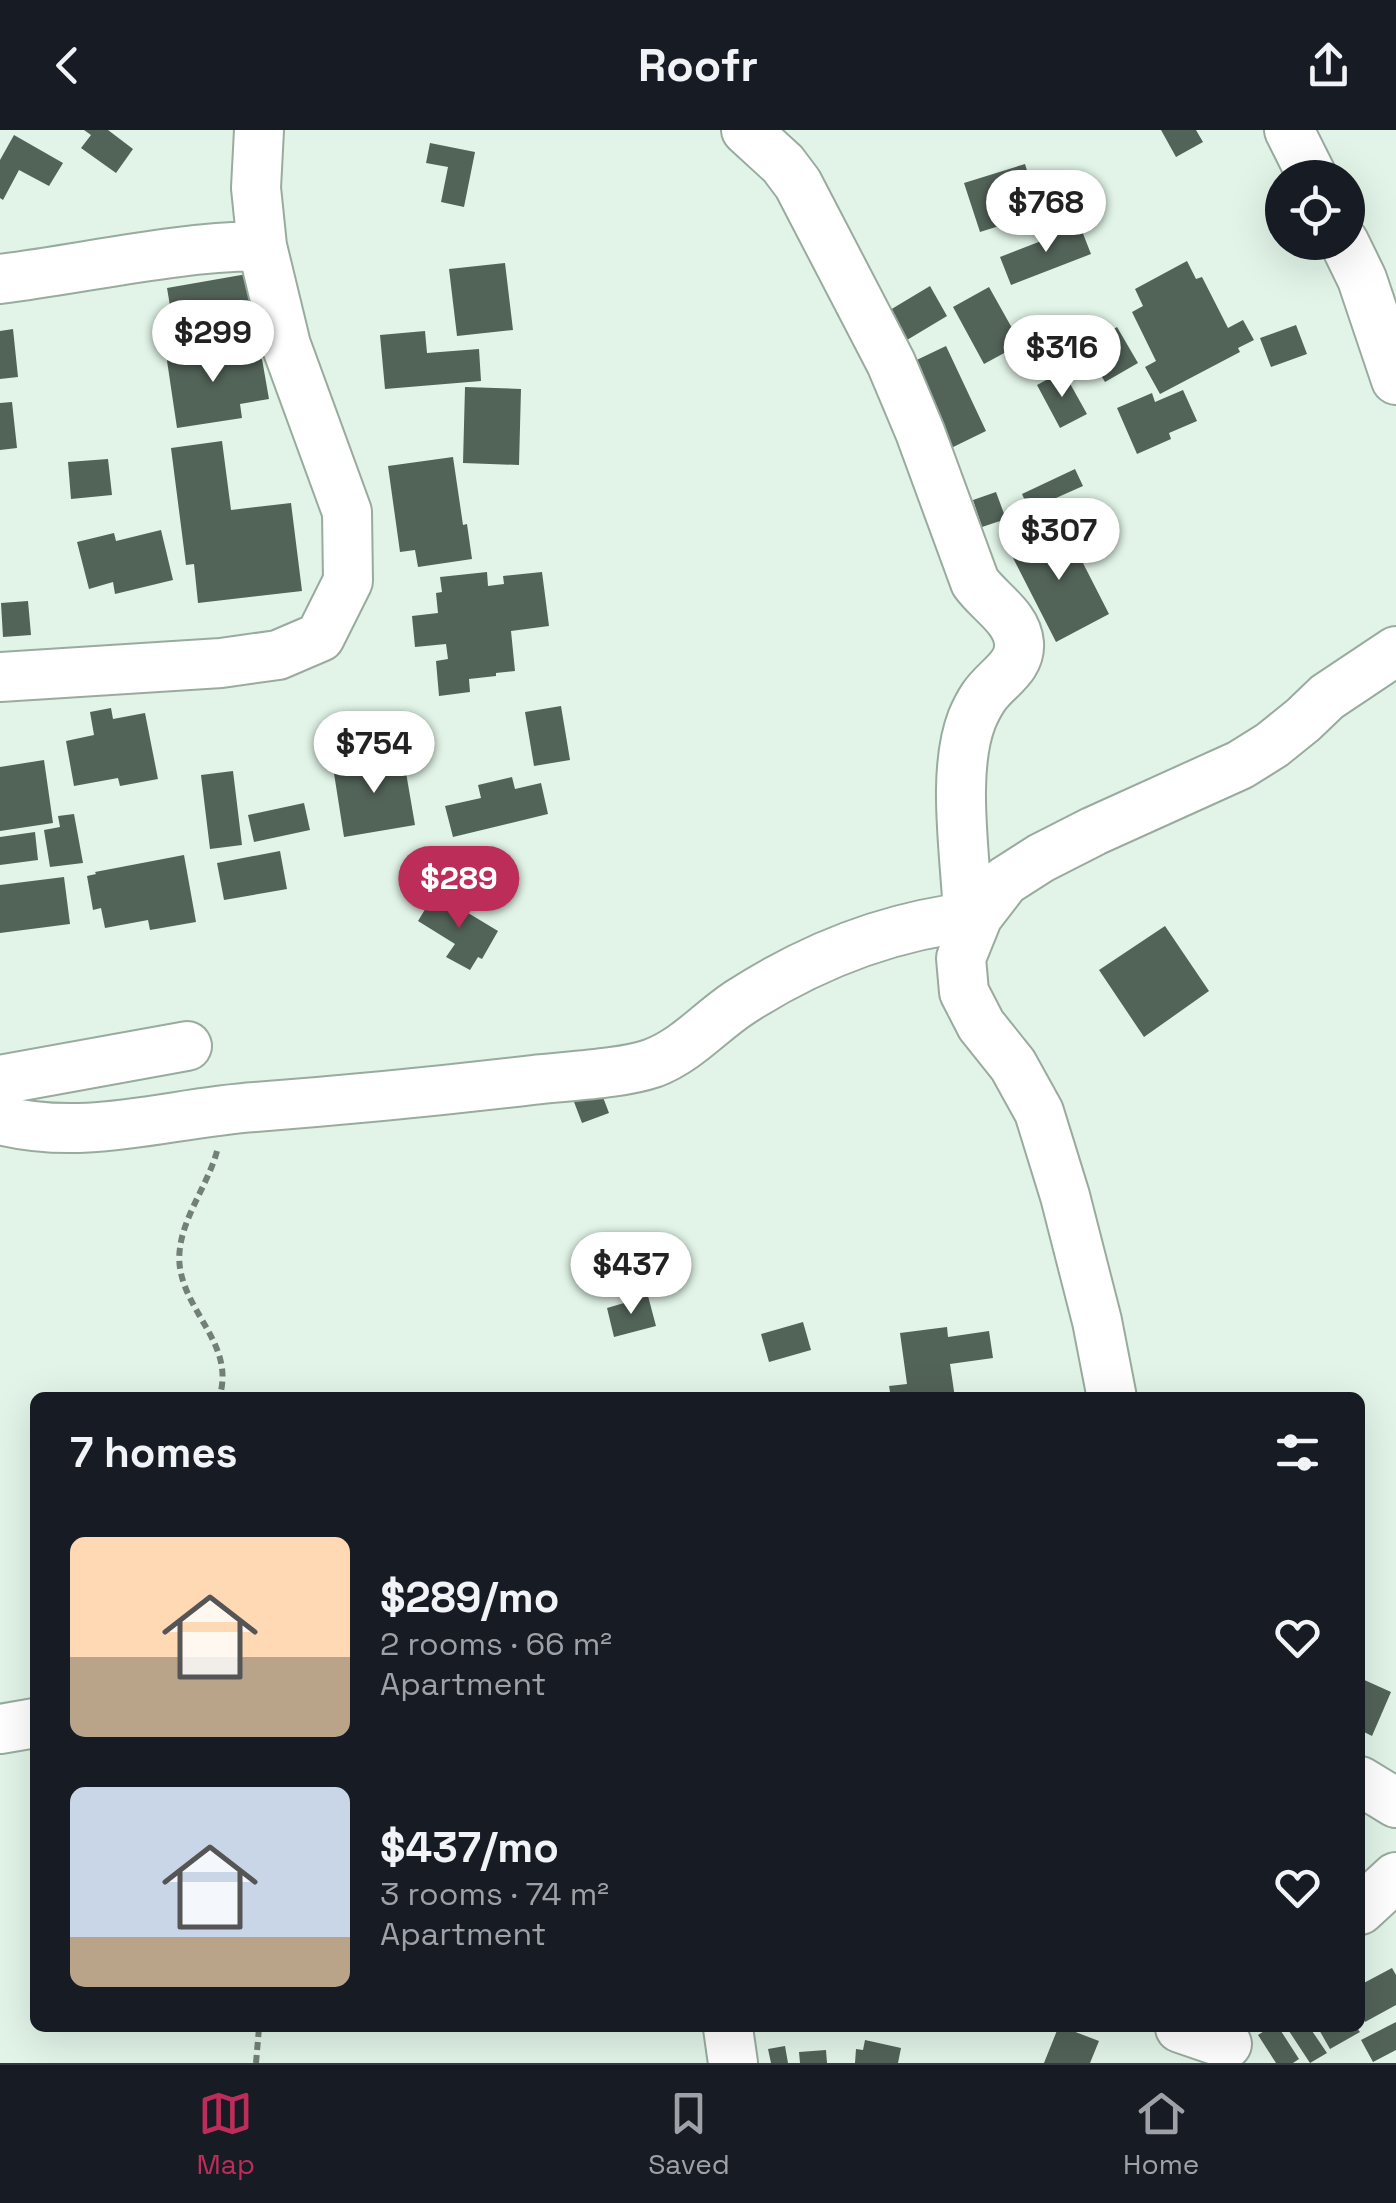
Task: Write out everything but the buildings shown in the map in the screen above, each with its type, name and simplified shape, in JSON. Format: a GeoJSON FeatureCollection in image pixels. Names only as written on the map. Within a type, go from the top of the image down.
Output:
{"type":"FeatureCollection","features":[{"type":"Feature","properties":{"kind":"street"},"geometry":{"type":"LineString","coordinates":[[0,677],[221,663],[278,655],[320,637],[348,580],[347,512],[286,345],[262,246],[256,188],[259,130]]}},
{"type":"Feature","properties":{"kind":"street"},"geometry":{"type":"LineString","coordinates":[[746,130],[783,164],[798,184],[891,363],[975,582],[1015,626],[1020,645],[1016,662],[984,696],[966,738],[962,807],[973,916],[961,958],[964,992],[981,1025],[1013,1065],[1039,1112],[1066,1196],[1111,1392]]}},
{"type":"Feature","properties":{"kind":"street"},"geometry":{"type":"LineString","coordinates":[[1290,130],[1304,160]]}},
{"type":"Feature","properties":{"kind":"street"},"geometry":{"type":"LineString","coordinates":[[0,280],[191,250],[262,246]]}},
{"type":"Feature","properties":{"kind":"street"},"geometry":{"type":"LineString","coordinates":[[1353,260],[1396,380]]}},
{"type":"Feature","properties":{"kind":"street"},"geometry":{"type":"LineString","coordinates":[[0,1120],[61,1128],[136,1124],[249,1107],[411,1095],[650,1064],[684,1048],[724,1013],[774,981],[836,952],[889,932],[973,916],[1006,881],[1042,858],[1240,765],[1396,651]]}},
{"type":"Feature","properties":{"kind":"street"},"geometry":{"type":"LineString","coordinates":[[0,1080],[187,1046]]}},
{"type":"Feature","properties":{"kind":"street"},"geometry":{"type":"LineString","coordinates":[[0,1729],[30,1724]]}},
{"type":"Feature","properties":{"kind":"street"},"geometry":{"type":"LineString","coordinates":[[1365,1784],[1396,1804]]}},
{"type":"Feature","properties":{"kind":"street"},"geometry":{"type":"LineString","coordinates":[[1365,1905],[1396,1877]]}},
{"type":"Feature","properties":{"kind":"street"},"geometry":{"type":"LineString","coordinates":[[729,2032],[733,2063]]}},
{"type":"Feature","properties":{"kind":"street"},"geometry":{"type":"LineString","coordinates":[[1191,2032],[1227,2045]]}},
{"type":"Feature","properties":{"kind":"path"},"geometry":{"type":"LineString","coordinates":[[201,1114],[212,1128],[217,1149],[184,1234],[180,1269],[188,1293],[217,1345],[222,1366],[221,1392]]}},
{"type":"Feature","properties":{"kind":"path"},"geometry":{"type":"LineString","coordinates":[[256,2063],[259,2032]]}}]}
